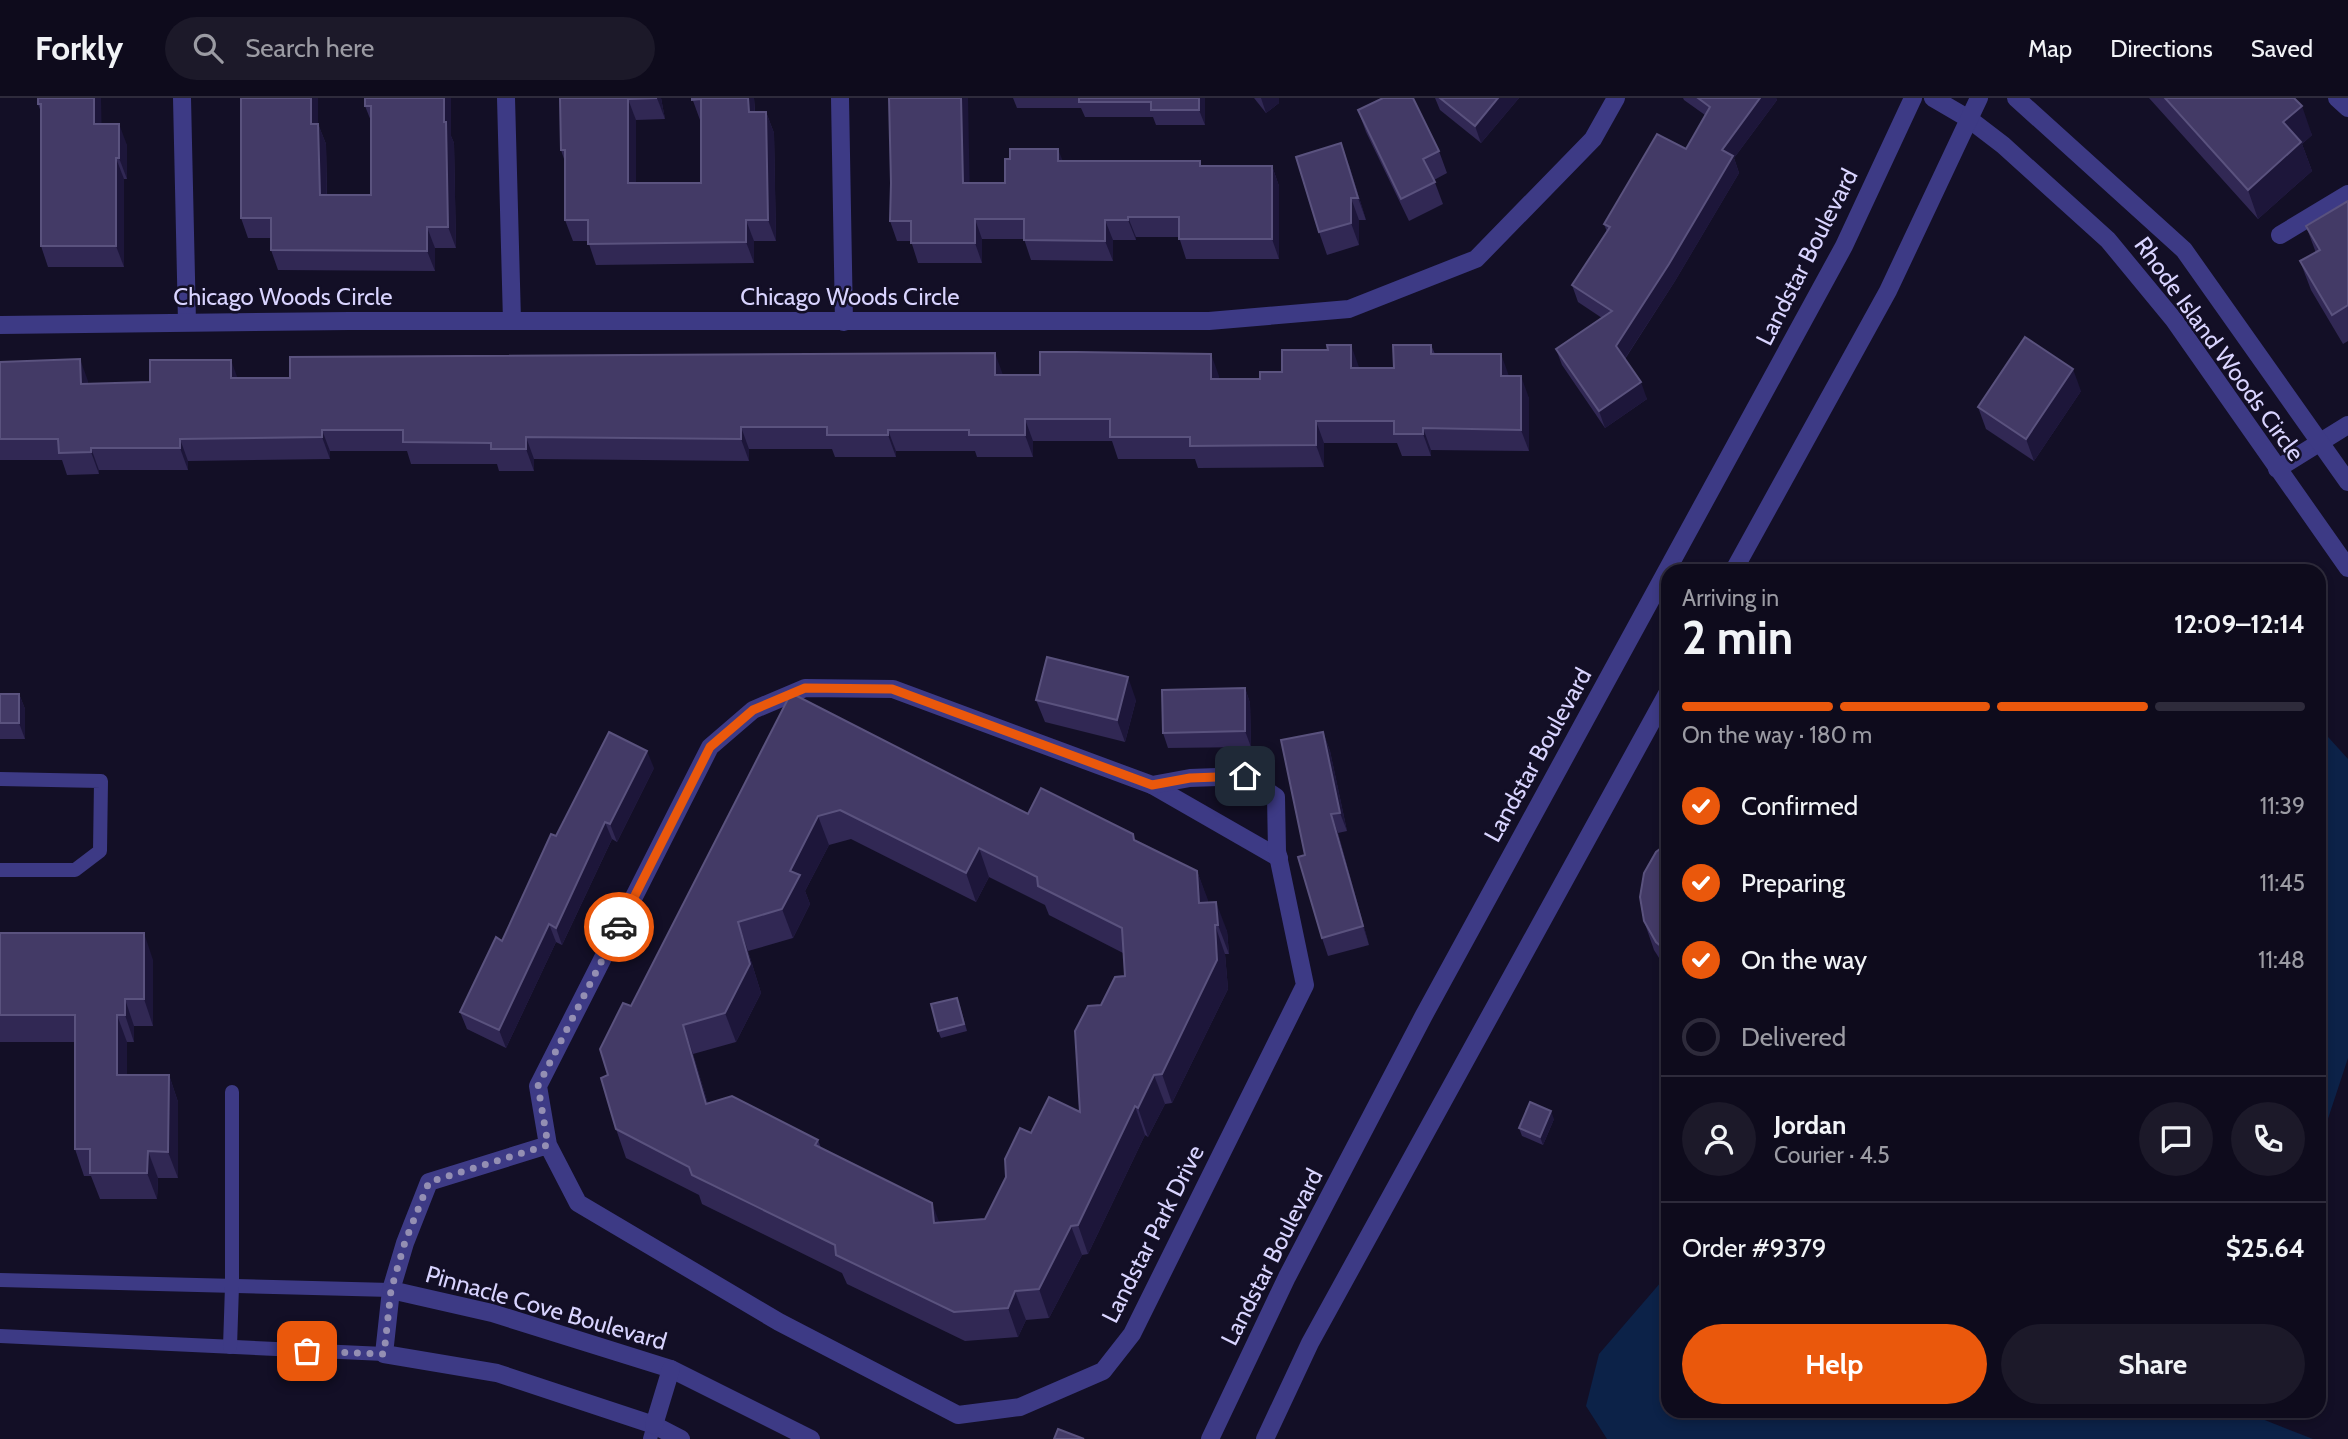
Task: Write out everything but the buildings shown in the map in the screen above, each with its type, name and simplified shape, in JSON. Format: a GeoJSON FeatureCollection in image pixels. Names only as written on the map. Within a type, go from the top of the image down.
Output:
{"type":"FeatureCollection","features":[{"type":"Feature","properties":{"kind":"street"},"geometry":{"type":"LineString","coordinates":[[182,98],[187,322]]}},
{"type":"Feature","properties":{"kind":"street"},"geometry":{"type":"LineString","coordinates":[[506,98],[512,321]]}},
{"type":"Feature","properties":{"kind":"street"},"geometry":{"type":"LineString","coordinates":[[840,98],[845,322]]}},
{"type":"Feature","properties":{"kind":"street","name":"Chicago Woods Circle"},"geometry":{"type":"LineString","coordinates":[[0,325],[187,322],[1209,321],[1349,309],[1476,259],[1593,139],[1616,98]]}},
{"type":"Feature","properties":{"kind":"street","name":"Landstar Boulevard"},"geometry":{"type":"LineString","coordinates":[[1670,564],[1844,246],[1913,98]]}},
{"type":"Feature","properties":{"kind":"street","name":"Rhode Island Woods Circle"},"geometry":{"type":"LineString","coordinates":[[1933,98],[1969,119],[2003,145],[2108,240],[2174,320],[2348,568]]}},
{"type":"Feature","properties":{"kind":"street"},"geometry":{"type":"LineString","coordinates":[[1737,564],[1888,291],[1979,98]]}},
{"type":"Feature","properties":{"kind":"street","name":"Rhode Island Woods Circle"},"geometry":{"type":"LineString","coordinates":[[2016,98],[2184,250],[2348,482]]}},
{"type":"Feature","properties":{"kind":"street"},"geometry":{"type":"LineString","coordinates":[[2337,98],[2348,108]]}},
{"type":"Feature","properties":{"kind":"street"},"geometry":{"type":"LineString","coordinates":[[2280,235],[2348,194]]}},
{"type":"Feature","properties":{"kind":"street"},"geometry":{"type":"LineString","coordinates":[[2277,469],[2348,425]]}},
{"type":"Feature","properties":{"kind":"street","name":"Landstar Boulevard"},"geometry":{"type":"LineString","coordinates":[[1210,1439],[1287,1277],[1423,1017],[1661,581]]}},
{"type":"Feature","properties":{"kind":"street","name":"Landstar Park Drive"},"geometry":{"type":"LineString","coordinates":[[1152,785],[1190,778],[1245,776],[1276,797],[1279,858],[1305,985],[1132,1334],[1102,1371],[1020,1407],[958,1415],[779,1322],[578,1203],[548,1145],[538,1086],[710,747],[753,710],[805,688],[892,689],[1152,785],[1279,858]]}},
{"type":"Feature","properties":{"kind":"street"},"geometry":{"type":"LineString","coordinates":[[1265,1439],[1310,1343],[1661,705]]}},
{"type":"Feature","properties":{"kind":"street"},"geometry":{"type":"LineString","coordinates":[[548,1145],[429,1182],[405,1242],[391,1290],[384,1354],[497,1373],[652,1432],[681,1439]]}},
{"type":"Feature","properties":{"kind":"street","name":"Pinnacle Cove Boulevard"},"geometry":{"type":"LineString","coordinates":[[391,1290],[492,1313],[671,1370],[811,1439]]}},
{"type":"Feature","properties":{"kind":"street"},"geometry":{"type":"LineString","coordinates":[[652,1432],[671,1370]]}},
{"type":"Feature","properties":{"kind":"lane"},"geometry":{"type":"LineString","coordinates":[[0,779],[101,781],[100,851],[75,870],[0,870]]}},
{"type":"Feature","properties":{"kind":"lane"},"geometry":{"type":"LineString","coordinates":[[230,1347],[232,1092]]}},
{"type":"Feature","properties":{"kind":"lane","name":"Pinnacle Cove Boulevard"},"geometry":{"type":"LineString","coordinates":[[0,1280],[391,1290]]}},
{"type":"Feature","properties":{"kind":"lane"},"geometry":{"type":"LineString","coordinates":[[0,1336],[384,1354]]}},
{"type":"Feature","properties":{"kind":"water"},"geometry":{"type":"Polygon","coordinates":[[[2326,735],[2348,759],[2348,1058],[2326,1125],[2326,735]]]}},
{"type":"Feature","properties":{"kind":"water"},"geometry":{"type":"Polygon","coordinates":[[[1661,1282],[1661,1418],[2260,1418],[2313,1439],[1607,1439],[1586,1406],[1599,1354],[1661,1282]]]}},
{"type":"Feature","properties":{"kind":"way so far"},"geometry":{"type":"LineString","coordinates":[[307,1351],[384,1354],[391,1290],[405,1242],[429,1182],[548,1145],[538,1086],[619,927]]}},
{"type":"Feature","properties":{"kind":"route"},"geometry":{"type":"LineString","coordinates":[[619,927],[710,747],[753,710],[805,688],[892,689],[1152,785],[1190,778],[1245,776]]}}]}
